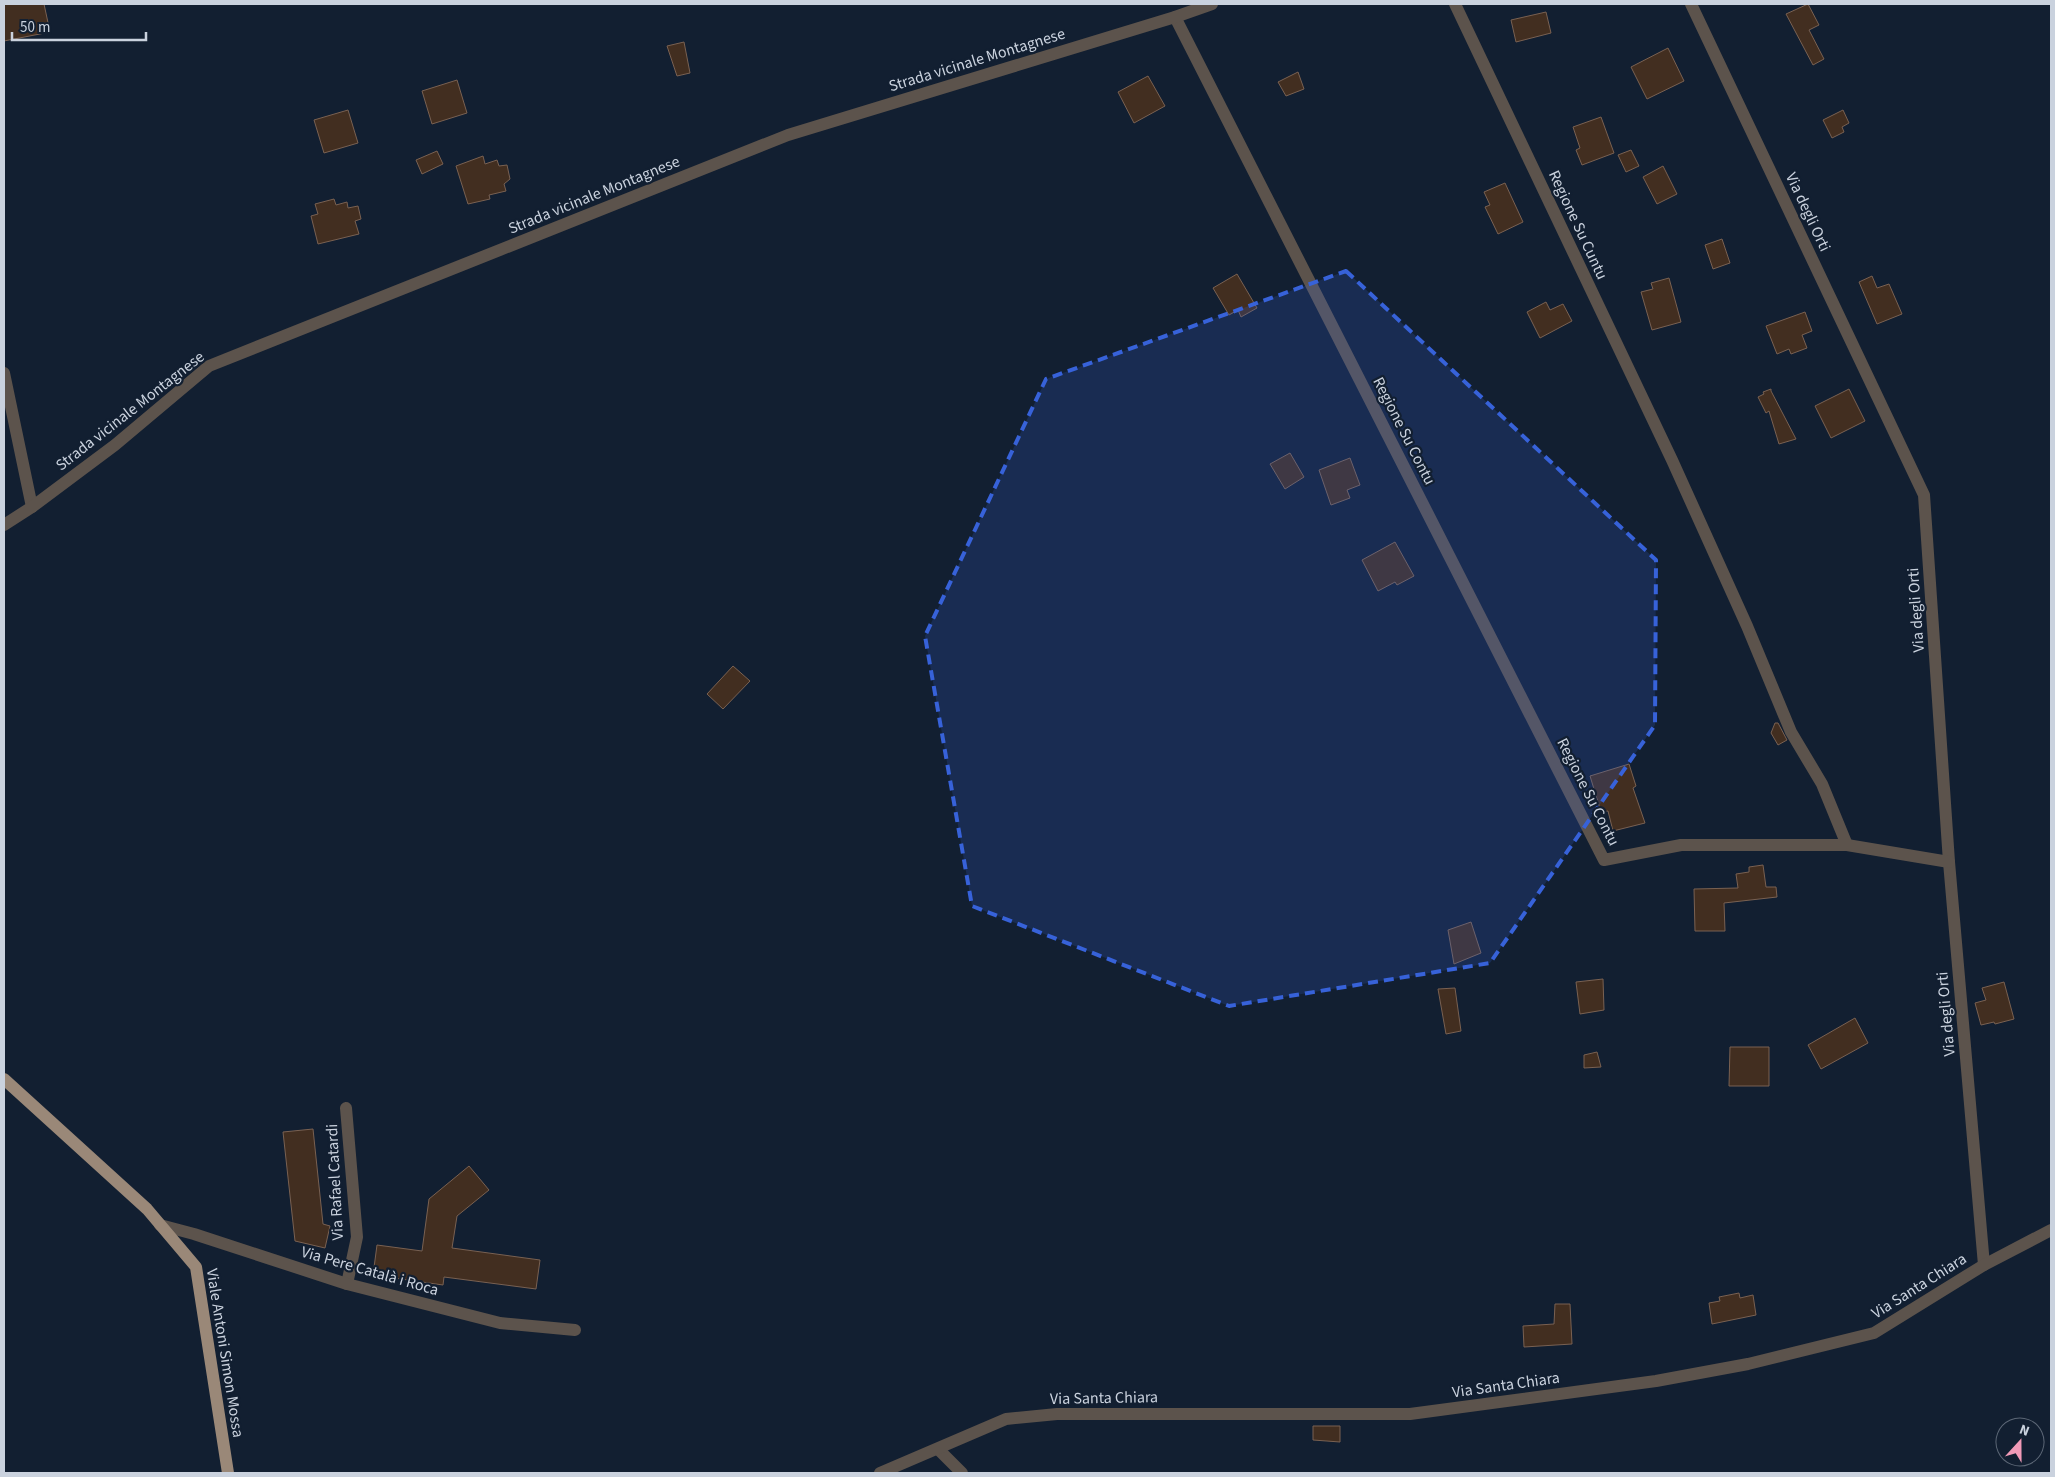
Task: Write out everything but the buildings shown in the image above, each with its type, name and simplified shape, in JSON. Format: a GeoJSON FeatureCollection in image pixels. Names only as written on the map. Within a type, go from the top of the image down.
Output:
{"type":"FeatureCollection","features":[{"type":"Feature","properties":{"kind":"main road","name":"Viale Antoni Simon Mossa"},"geometry":{"type":"LineString","coordinates":[[4,1079],[141,1204],[196,1267],[228,1473]]}},
{"type":"Feature","properties":{"kind":"street","name":"Strada vicinale Montagnese"},"geometry":{"type":"LineString","coordinates":[[32,507],[115,444],[209,366],[788,135],[1175,18],[1212,4]]}},
{"type":"Feature","properties":{"kind":"street","name":"Regione Su Cuntu"},"geometry":{"type":"LineString","coordinates":[[1455,4],[1672,460],[1747,626],[1791,732],[1822,784],[1847,845]]}},
{"type":"Feature","properties":{"kind":"street","name":"Via degli Orti"},"geometry":{"type":"LineString","coordinates":[[1691,4],[1924,495],[1949,862],[1984,1265]]}},
{"type":"Feature","properties":{"kind":"street","name":"Regione Su Contu"},"geometry":{"type":"LineString","coordinates":[[1175,18],[1604,860],[1681,845],[1847,845]]}},
{"type":"Feature","properties":{"kind":"street"},"geometry":{"type":"LineString","coordinates":[[4,372],[32,507],[4,525]]}},
{"type":"Feature","properties":{"kind":"street"},"geometry":{"type":"LineString","coordinates":[[1847,845],[1949,862]]}},
{"type":"Feature","properties":{"kind":"street","name":"Via Rafael Catardi"},"geometry":{"type":"LineString","coordinates":[[346,1108],[357,1238],[347,1284]]}},
{"type":"Feature","properties":{"kind":"street","name":"Via Pere Català i Roca"},"geometry":{"type":"LineString","coordinates":[[160,1225],[194,1234],[347,1284],[500,1323],[575,1330]]}},
{"type":"Feature","properties":{"kind":"street","name":"Via Santa Chiara"},"geometry":{"type":"LineString","coordinates":[[880,1473],[1006,1419],[1057,1414],[1410,1414],[1656,1381],[1748,1364],[1874,1333],[1984,1265],[2051,1230]]}},
{"type":"Feature","properties":{"kind":"street"},"geometry":{"type":"LineString","coordinates":[[938,1449],[962,1473]]}},
{"type":"Feature","properties":{"kind":"highlighted area"},"geometry":{"type":"Polygon","coordinates":[[[1346,271],[1656,560],[1655,725],[1490,963],[1229,1006],[972,906],[925,636],[1046,379],[1346,271]]]}}]}
